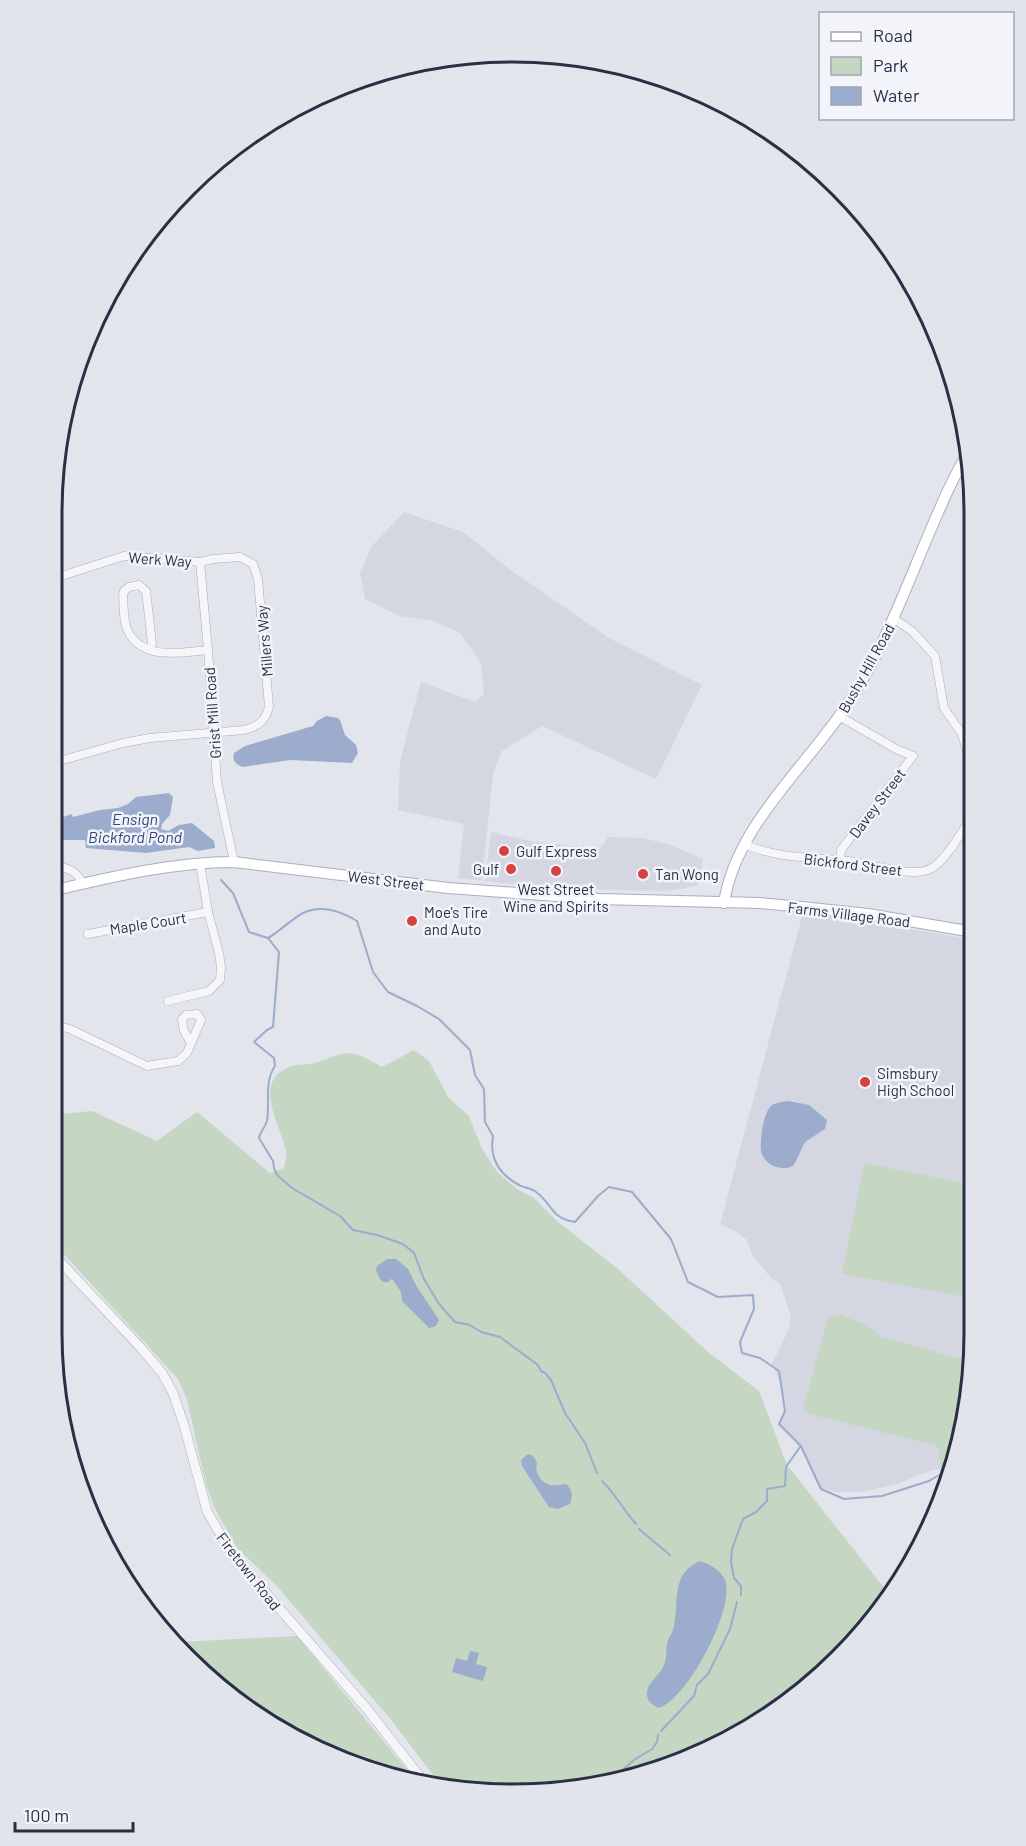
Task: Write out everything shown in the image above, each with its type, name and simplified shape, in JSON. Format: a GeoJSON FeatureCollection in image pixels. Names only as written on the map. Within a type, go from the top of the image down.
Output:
{"type":"FeatureCollection","features":[{"type":"Feature","properties":{"kind":"main road","name":"Bushy Hill Road"},"geometry":{"type":"LineString","coordinates":[[724,903],[727,885],[744,844],[753,829],[839,716],[865,675],[893,618],[936,517],[962,465]]}},
{"type":"Feature","properties":{"kind":"main road","name":"West Street"},"geometry":{"type":"LineString","coordinates":[[62,889],[149,870],[200,863],[234,862],[448,888],[598,899],[724,903]]}},
{"type":"Feature","properties":{"kind":"main road","name":"Farms Village Road"},"geometry":{"type":"LineString","coordinates":[[724,903],[791,906],[868,914],[964,930]]}},
{"type":"Feature","properties":{"kind":"street","name":"Werk Way"},"geometry":{"type":"LineString","coordinates":[[62,576],[124,556],[200,562]]}},
{"type":"Feature","properties":{"kind":"street","name":"Millers Way"},"geometry":{"type":"LineString","coordinates":[[200,562],[240,557],[253,564],[258,579],[269,707],[267,715],[256,727],[213,733]]}},
{"type":"Feature","properties":{"kind":"street","name":"Grist Mill Road"},"geometry":{"type":"LineString","coordinates":[[200,562],[217,782],[234,862]]}},
{"type":"Feature","properties":{"kind":"street"},"geometry":{"type":"LineString","coordinates":[[150,650],[152,642],[146,591],[139,585],[134,585],[124,591],[123,596],[129,635],[150,650],[165,653],[208,650]]}},
{"type":"Feature","properties":{"kind":"street"},"geometry":{"type":"LineString","coordinates":[[893,618],[912,631],[935,656],[944,708],[962,734],[964,741]]}},
{"type":"Feature","properties":{"kind":"street","name":"Davey Street"},"geometry":{"type":"LineString","coordinates":[[839,716],[896,749],[913,756],[841,850],[840,860]]}},
{"type":"Feature","properties":{"kind":"street"},"geometry":{"type":"LineString","coordinates":[[62,760],[150,738],[213,733]]}},
{"type":"Feature","properties":{"kind":"street","name":"Bickford Street"},"geometry":{"type":"LineString","coordinates":[[744,844],[789,856],[840,860],[915,872],[931,869],[964,826]]}},
{"type":"Feature","properties":{"kind":"street","name":"Maple Court"},"geometry":{"type":"LineString","coordinates":[[168,1001],[209,991],[220,980],[219,953],[208,912],[200,863]]}},
{"type":"Feature","properties":{"kind":"street"},"geometry":{"type":"LineString","coordinates":[[62,868],[75,872],[83,884]]}},
{"type":"Feature","properties":{"kind":"street","name":"Maple Court"},"geometry":{"type":"LineString","coordinates":[[88,934],[208,912]]}},
{"type":"Feature","properties":{"kind":"street"},"geometry":{"type":"LineString","coordinates":[[62,1027],[147,1066],[178,1061],[187,1053],[190,1043]]}},
{"type":"Feature","properties":{"kind":"street","name":"Firetown Road"},"geometry":{"type":"LineString","coordinates":[[62,1264],[162,1373],[173,1393],[184,1425],[207,1511],[231,1553],[367,1709],[418,1774]]}},
{"type":"Feature","properties":{"kind":"shaded area"},"geometry":{"type":"Polygon","coordinates":[[[404,512],[463,532],[512,571],[609,638],[702,685],[656,779],[542,726],[502,751],[493,774],[482,881],[458,878],[464,824],[398,810],[400,761],[421,682],[475,702],[484,694],[481,663],[460,633],[434,621],[399,616],[365,599],[360,573],[371,547],[404,512]]]}},
{"type":"Feature","properties":{"kind":"shaded area"},"geometry":{"type":"Polygon","coordinates":[[[491,832],[530,841],[600,849],[608,837],[643,838],[671,845],[703,859],[698,885],[680,889],[662,891],[590,889],[500,883],[485,881],[491,832]]]}},
{"type":"Feature","properties":{"kind":"shaded area","name":"Simsbury High School"},"geometry":{"type":"Polygon","coordinates":[[[803,913],[818,913],[964,938],[964,1363],[956,1421],[944,1467],[898,1484],[862,1492],[836,1492],[821,1488],[803,1453],[792,1436],[780,1424],[786,1407],[772,1364],[788,1331],[791,1316],[780,1284],[771,1278],[752,1255],[747,1240],[720,1224],[803,913]]]}},
{"type":"Feature","properties":{"kind":"green space"},"geometry":{"type":"Polygon","coordinates":[[[414,1050],[429,1061],[448,1097],[469,1116],[482,1149],[498,1173],[517,1189],[534,1198],[558,1222],[617,1268],[709,1353],[759,1391],[787,1465],[885,1589],[852,1631],[811,1672],[764,1708],[713,1738],[658,1761],[572,1781],[543,1784],[483,1784],[435,1778],[392,1721],[276,1585],[237,1548],[214,1507],[206,1485],[187,1399],[178,1379],[62,1252],[62,1114],[92,1111],[157,1141],[197,1112],[270,1173],[284,1168],[286,1154],[271,1105],[272,1084],[277,1075],[291,1066],[314,1063],[350,1053],[357,1054],[382,1067],[414,1050]]]}},
{"type":"Feature","properties":{"kind":"green space"},"geometry":{"type":"Polygon","coordinates":[[[864,1163],[964,1183],[964,1297],[842,1274],[864,1163]]]}},
{"type":"Feature","properties":{"kind":"green space"},"geometry":{"type":"Polygon","coordinates":[[[839,1314],[868,1326],[880,1336],[961,1359],[964,1355],[956,1421],[941,1478],[939,1449],[934,1445],[809,1414],[803,1409],[827,1322],[831,1317],[839,1314]]]}},
{"type":"Feature","properties":{"kind":"green space"},"geometry":{"type":"Polygon","coordinates":[[[297,1636],[409,1772],[368,1761],[340,1750],[287,1724],[238,1691],[184,1642],[297,1636]]]}},
{"type":"Feature","properties":{"kind":"water"},"geometry":{"type":"Polygon","coordinates":[[[326,716],[338,718],[345,735],[356,745],[358,753],[352,763],[290,760],[242,767],[234,760],[234,753],[245,746],[313,726],[326,716]]]}},
{"type":"Feature","properties":{"kind":"water","name":"Ensign Bickford Pond"},"geometry":{"type":"Polygon","coordinates":[[[169,793],[173,797],[170,815],[162,824],[161,829],[168,831],[179,825],[192,823],[214,841],[215,848],[198,851],[189,847],[146,853],[86,848],[85,840],[62,840],[62,818],[71,814],[73,817],[118,808],[128,804],[136,797],[169,793]]]}},
{"type":"Feature","properties":{"kind":"water"},"geometry":{"type":"Polygon","coordinates":[[[788,1101],[809,1105],[827,1120],[825,1129],[805,1142],[794,1165],[779,1168],[765,1160],[762,1155],[762,1133],[770,1107],[776,1103],[788,1101]]]}},
{"type":"Feature","properties":{"kind":"water"},"geometry":{"type":"Polygon","coordinates":[[[387,1259],[396,1259],[408,1269],[439,1320],[436,1326],[429,1328],[402,1301],[401,1292],[393,1280],[384,1282],[380,1279],[376,1270],[377,1266],[387,1259]]]}},
{"type":"Feature","properties":{"kind":"water"},"geometry":{"type":"Polygon","coordinates":[[[528,1454],[533,1456],[537,1463],[537,1473],[541,1480],[553,1485],[566,1484],[572,1493],[570,1504],[558,1509],[549,1507],[522,1466],[521,1460],[528,1454]]]}},
{"type":"Feature","properties":{"kind":"water"},"geometry":{"type":"Polygon","coordinates":[[[700,1561],[718,1570],[725,1580],[726,1593],[723,1611],[716,1631],[694,1672],[669,1702],[658,1708],[649,1701],[648,1689],[665,1662],[667,1643],[674,1626],[680,1580],[691,1566],[700,1561]]]}},
{"type":"Feature","properties":{"kind":"water"},"geometry":{"type":"Polygon","coordinates":[[[470,1651],[479,1653],[476,1664],[487,1667],[483,1681],[452,1672],[456,1658],[467,1661],[470,1651]]]}},
{"type":"Feature","properties":{"kind":"waterway"},"geometry":{"type":"LineString","coordinates":[[62,831],[74,829]]}},
{"type":"Feature","properties":{"kind":"waterway"},"geometry":{"type":"LineString","coordinates":[[221,880],[233,893],[249,932],[268,938],[299,915],[310,910],[331,910],[357,921],[373,972],[388,992],[439,1019],[470,1050],[475,1075],[484,1089],[485,1122],[493,1136],[494,1159],[501,1171],[512,1181],[536,1192],[556,1214],[575,1222],[609,1187],[632,1192],[671,1239],[688,1282],[718,1297],[753,1295],[754,1309],[740,1342],[742,1353],[760,1358],[779,1371],[785,1411],[779,1424],[801,1446],[821,1489],[844,1499],[882,1496],[929,1481],[942,1473]]}},
{"type":"Feature","properties":{"kind":"waterway"},"geometry":{"type":"LineString","coordinates":[[268,938],[279,952],[273,1027],[254,1042],[274,1058],[275,1066],[268,1085],[267,1121],[259,1138],[273,1161],[277,1175],[292,1188],[340,1216],[353,1230],[403,1244],[414,1253],[424,1279],[439,1304],[455,1322],[470,1325],[481,1332],[500,1337],[538,1365],[551,1380],[565,1413],[585,1443],[597,1473]]}},
{"type":"Feature","properties":{"kind":"waterway"},"geometry":{"type":"LineString","coordinates":[[741,1595],[741,1586],[734,1578],[731,1562],[732,1549],[743,1519],[756,1512],[767,1501],[767,1489],[785,1486],[786,1467],[800,1447]]}},
{"type":"Feature","properties":{"kind":"waterway"},"geometry":{"type":"LineString","coordinates":[[602,1481],[636,1524]]}},
{"type":"Feature","properties":{"kind":"waterway"},"geometry":{"type":"LineString","coordinates":[[639,1529],[670,1555]]}},
{"type":"Feature","properties":{"kind":"waterway"},"geometry":{"type":"LineString","coordinates":[[661,1731],[694,1696],[697,1685],[708,1674],[730,1629],[737,1602]]}},
{"type":"Feature","properties":{"kind":"waterway"},"geometry":{"type":"LineString","coordinates":[[621,1771],[652,1749],[657,1742],[658,1735]]}},
{"type":"Feature","properties":{"kind":"place","name":"Gulf Express"},"geometry":{"type":"Point","coordinates":[504,851]}},
{"type":"Feature","properties":{"kind":"place","name":"Gulf"},"geometry":{"type":"Point","coordinates":[511,869]}},
{"type":"Feature","properties":{"kind":"place","name":"West Street Wine and Spirits"},"geometry":{"type":"Point","coordinates":[556,871]}},
{"type":"Feature","properties":{"kind":"place","name":"Tan Wong"},"geometry":{"type":"Point","coordinates":[643,874]}},
{"type":"Feature","properties":{"kind":"place","name":"Moe's Tire and Auto"},"geometry":{"type":"Point","coordinates":[412,921]}},
{"type":"Feature","properties":{"kind":"place","name":"Simsbury High School"},"geometry":{"type":"Point","coordinates":[865,1082]}}]}
